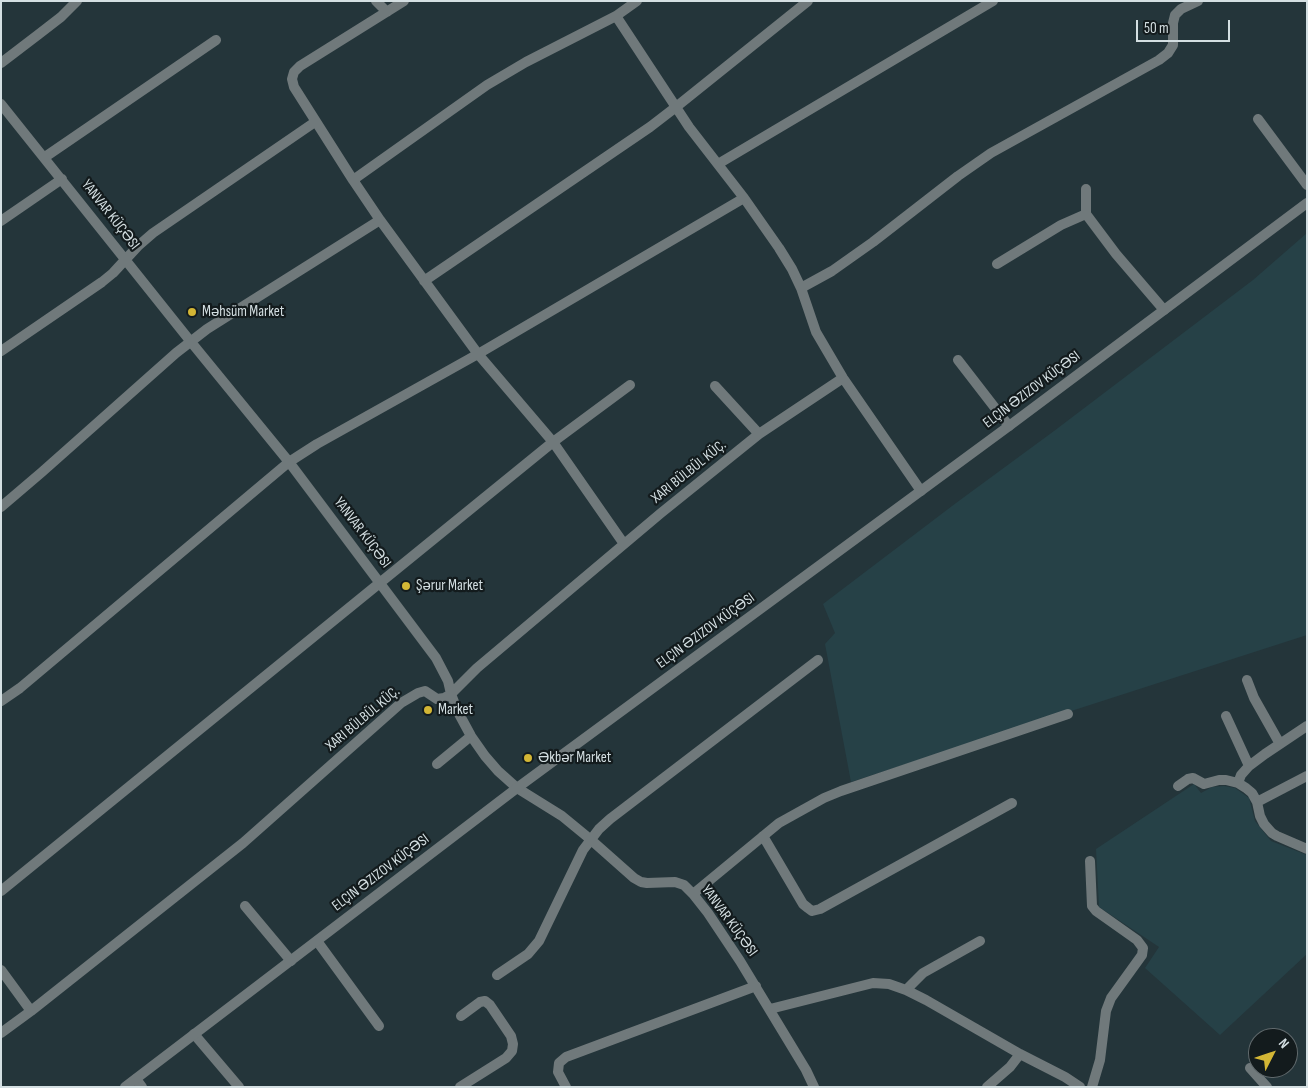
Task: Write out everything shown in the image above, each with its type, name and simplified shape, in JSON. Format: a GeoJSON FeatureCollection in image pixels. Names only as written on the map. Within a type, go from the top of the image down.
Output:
{"type":"FeatureCollection","features":[{"type":"Feature","properties":{"kind":"street"},"geometry":{"type":"LineString","coordinates":[[1,62],[39,34],[77,1]]}},
{"type":"Feature","properties":{"kind":"street"},"geometry":{"type":"LineString","coordinates":[[376,1],[387,12]]}},
{"type":"Feature","properties":{"kind":"street"},"geometry":{"type":"LineString","coordinates":[[353,180],[487,84],[616,16],[637,1]]}},
{"type":"Feature","properties":{"kind":"street"},"geometry":{"type":"LineString","coordinates":[[424,281],[650,127],[808,1]]}},
{"type":"Feature","properties":{"kind":"street"},"geometry":{"type":"LineString","coordinates":[[718,164],[993,1]]}},
{"type":"Feature","properties":{"kind":"street"},"geometry":{"type":"LineString","coordinates":[[801,288],[832,270],[873,242],[958,176],[992,153],[1159,60],[1168,53],[1172,45],[1175,15],[1181,9],[1198,1]]}},
{"type":"Feature","properties":{"kind":"street"},"geometry":{"type":"LineString","coordinates":[[402,2],[300,66],[294,72],[292,79],[294,87],[353,180],[424,281],[478,354],[553,442],[624,544]]}},
{"type":"Feature","properties":{"kind":"street"},"geometry":{"type":"LineString","coordinates":[[616,16],[693,133],[744,198],[792,268],[816,332],[843,378],[921,491]]}},
{"type":"Feature","properties":{"kind":"street"},"geometry":{"type":"LineString","coordinates":[[45,157],[216,40]]}},
{"type":"Feature","properties":{"kind":"street","name":"YANVAR KÜÇƏSI"},"geometry":{"type":"LineString","coordinates":[[3,110],[45,157],[191,342],[289,462],[381,584],[436,658],[448,681],[451,694],[471,736],[498,771],[517,788],[562,816],[634,878],[641,882],[675,882],[684,885],[708,912],[756,986],[806,1070],[814,1087]]}},
{"type":"Feature","properties":{"kind":"street"},"geometry":{"type":"LineString","coordinates":[[1258,119],[1307,185]]}},
{"type":"Feature","properties":{"kind":"street"},"geometry":{"type":"LineString","coordinates":[[1,351],[102,282],[153,233],[315,122]]}},
{"type":"Feature","properties":{"kind":"street"},"geometry":{"type":"LineString","coordinates":[[1,221],[62,179]]}},
{"type":"Feature","properties":{"kind":"street"},"geometry":{"type":"LineString","coordinates":[[1086,189],[1086,214],[1116,254],[1164,310]]}},
{"type":"Feature","properties":{"kind":"street"},"geometry":{"type":"LineString","coordinates":[[1,701],[20,688],[289,462],[316,444],[478,354],[744,198]]}},
{"type":"Feature","properties":{"kind":"street","name":"ELÇIN ƏZIZOV KÜÇƏSI"},"geometry":{"type":"LineString","coordinates":[[125,1087],[139,1083],[194,1034],[517,788],[1009,426],[1307,203]]}},
{"type":"Feature","properties":{"kind":"street"},"geometry":{"type":"LineString","coordinates":[[997,264],[1062,225],[1086,214]]}},
{"type":"Feature","properties":{"kind":"street"},"geometry":{"type":"LineString","coordinates":[[1,507],[176,353],[207,329],[380,220]]}},
{"type":"Feature","properties":{"kind":"street"},"geometry":{"type":"LineString","coordinates":[[958,360],[1009,426]]}},
{"type":"Feature","properties":{"kind":"street"},"geometry":{"type":"LineString","coordinates":[[1,1033],[32,1011],[242,843],[401,703],[425,691],[437,699],[451,694],[477,668],[661,512],[759,434],[843,378]]}},
{"type":"Feature","properties":{"kind":"street"},"geometry":{"type":"LineString","coordinates":[[1,891],[381,584],[553,442],[630,385]]}},
{"type":"Feature","properties":{"kind":"street"},"geometry":{"type":"LineString","coordinates":[[715,386],[759,434]]}},
{"type":"Feature","properties":{"kind":"street"},"geometry":{"type":"LineString","coordinates":[[497,975],[528,954],[539,941],[590,839],[610,819],[818,660]]}},
{"type":"Feature","properties":{"kind":"street"},"geometry":{"type":"LineString","coordinates":[[1247,680],[1254,698],[1280,744]]}},
{"type":"Feature","properties":{"kind":"street"},"geometry":{"type":"LineString","coordinates":[[693,894],[779,823],[824,798],[1068,714]]}},
{"type":"Feature","properties":{"kind":"street"},"geometry":{"type":"LineString","coordinates":[[1226,716],[1249,766]]}},
{"type":"Feature","properties":{"kind":"street"},"geometry":{"type":"LineString","coordinates":[[1238,783],[1241,775],[1249,766],[1307,726]]}},
{"type":"Feature","properties":{"kind":"street"},"geometry":{"type":"LineString","coordinates":[[437,764],[471,736]]}},
{"type":"Feature","properties":{"kind":"street"},"geometry":{"type":"LineString","coordinates":[[1257,802],[1307,776]]}},
{"type":"Feature","properties":{"kind":"street"},"geometry":{"type":"LineString","coordinates":[[1178,786],[1188,779],[1194,778],[1204,784],[1219,780],[1238,783],[1252,793],[1257,802],[1260,816],[1272,833],[1307,849]]}},
{"type":"Feature","properties":{"kind":"street"},"geometry":{"type":"LineString","coordinates":[[763,836],[803,904],[812,911],[820,909],[1012,803]]}},
{"type":"Feature","properties":{"kind":"street"},"geometry":{"type":"LineString","coordinates":[[1090,860],[1092,906],[1096,911],[1137,940],[1143,948],[1142,955],[1110,998],[1106,1011],[1100,1060],[1092,1087]]}},
{"type":"Feature","properties":{"kind":"street"},"geometry":{"type":"LineString","coordinates":[[245,906],[291,961]]}},
{"type":"Feature","properties":{"kind":"street"},"geometry":{"type":"LineString","coordinates":[[317,941],[379,1026]]}},
{"type":"Feature","properties":{"kind":"street"},"geometry":{"type":"LineString","coordinates":[[906,990],[923,973],[980,941]]}},
{"type":"Feature","properties":{"kind":"street"},"geometry":{"type":"LineString","coordinates":[[1,970],[32,1011]]}},
{"type":"Feature","properties":{"kind":"street"},"geometry":{"type":"LineString","coordinates":[[770,1009],[873,983],[889,984],[906,990],[1080,1087]]}},
{"type":"Feature","properties":{"kind":"street"},"geometry":{"type":"LineString","coordinates":[[566,1087],[558,1072],[559,1063],[566,1057],[756,986]]}},
{"type":"Feature","properties":{"kind":"street"},"geometry":{"type":"LineString","coordinates":[[460,1016],[480,1002],[485,1001],[511,1036],[513,1044],[512,1051],[506,1058],[460,1087]]}},
{"type":"Feature","properties":{"kind":"street"},"geometry":{"type":"LineString","coordinates":[[194,1034],[239,1087]]}},
{"type":"Feature","properties":{"kind":"street"},"geometry":{"type":"LineString","coordinates":[[987,1087],[1010,1067],[1020,1054]]}},
{"type":"Feature","properties":{"kind":"shaded area"},"geometry":{"type":"Polygon","coordinates":[[[1307,233],[1307,635],[851,782],[825,644],[835,633],[823,604],[1253,280],[1307,233]]]}},
{"type":"Feature","properties":{"kind":"shaded area"},"geometry":{"type":"Polygon","coordinates":[[[1194,784],[1201,793],[1212,787],[1224,786],[1235,788],[1249,798],[1255,821],[1271,841],[1307,855],[1307,954],[1220,1035],[1145,968],[1159,947],[1099,907],[1096,849],[1194,784]]]}},
{"type":"Feature","properties":{"kind":"place","name":"Məhsüm Market"},"geometry":{"type":"Point","coordinates":[192,312]}},
{"type":"Feature","properties":{"kind":"place","name":"Şərur Market"},"geometry":{"type":"Point","coordinates":[406,586]}},
{"type":"Feature","properties":{"kind":"place","name":"Market"},"geometry":{"type":"Point","coordinates":[428,710]}},
{"type":"Feature","properties":{"kind":"place","name":"Əkbər Market"},"geometry":{"type":"Point","coordinates":[528,758]}}]}
